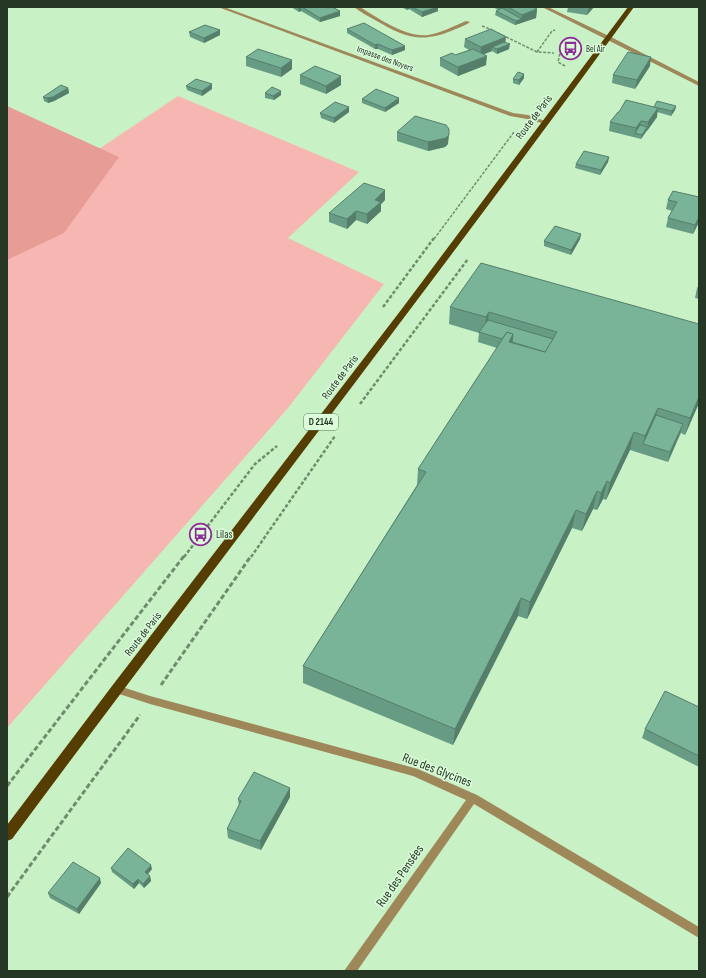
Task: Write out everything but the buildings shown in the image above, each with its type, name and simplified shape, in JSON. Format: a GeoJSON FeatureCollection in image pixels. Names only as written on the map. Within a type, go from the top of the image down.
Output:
{"type":"FeatureCollection","features":[{"type":"Feature","properties":{"kind":"main road","name":"Route de Paris"},"geometry":{"type":"LineString","coordinates":[[7,835],[116,689],[404,312],[631,7]]}},
{"type":"Feature","properties":{"kind":"street","name":"Impasse des Noyers"},"geometry":{"type":"LineString","coordinates":[[220,7],[512,115],[528,117],[545,122]]}},
{"type":"Feature","properties":{"kind":"street"},"geometry":{"type":"LineString","coordinates":[[356,7],[407,34],[422,38],[435,35],[468,22]]}},
{"type":"Feature","properties":{"kind":"street"},"geometry":{"type":"LineString","coordinates":[[544,7],[699,84]]}},
{"type":"Feature","properties":{"kind":"street","name":"Rue des Glycines"},"geometry":{"type":"LineString","coordinates":[[116,689],[150,700],[415,772],[473,798],[699,933]]}},
{"type":"Feature","properties":{"kind":"street","name":"Rue des Pensées"},"geometry":{"type":"LineString","coordinates":[[350,971],[473,798]]}},
{"type":"Feature","properties":{"kind":"path"},"geometry":{"type":"LineString","coordinates":[[537,52],[552,31],[559,29],[565,22],[559,20],[566,17]]}},
{"type":"Feature","properties":{"kind":"path"},"geometry":{"type":"LineString","coordinates":[[468,22],[487,28],[537,52],[554,53]]}},
{"type":"Feature","properties":{"kind":"path"},"geometry":{"type":"LineString","coordinates":[[381,309],[519,125],[512,115]]}},
{"type":"Feature","properties":{"kind":"path"},"geometry":{"type":"LineString","coordinates":[[355,410],[470,256]]}},
{"type":"Feature","properties":{"kind":"path"},"geometry":{"type":"LineString","coordinates":[[7,897],[150,700],[337,434]]}},
{"type":"Feature","properties":{"kind":"path"},"geometry":{"type":"LineString","coordinates":[[7,786],[255,464],[281,442]]}},
{"type":"Feature","properties":{"kind":"shaded area"},"geometry":{"type":"Polygon","coordinates":[[[178,96],[359,172],[288,238],[384,284],[288,408],[7,728],[7,184],[99,149],[178,96]]]}},
{"type":"Feature","properties":{"kind":"shaded area"},"geometry":{"type":"Polygon","coordinates":[[[7,106],[119,157],[64,233],[7,260],[7,106]]]}},
{"type":"Feature","properties":{"kind":"place","name":"Bel Air"},"geometry":{"type":"Point","coordinates":[570,49]}},
{"type":"Feature","properties":{"kind":"place","name":"Lilas"},"geometry":{"type":"Point","coordinates":[200,534]}}]}
